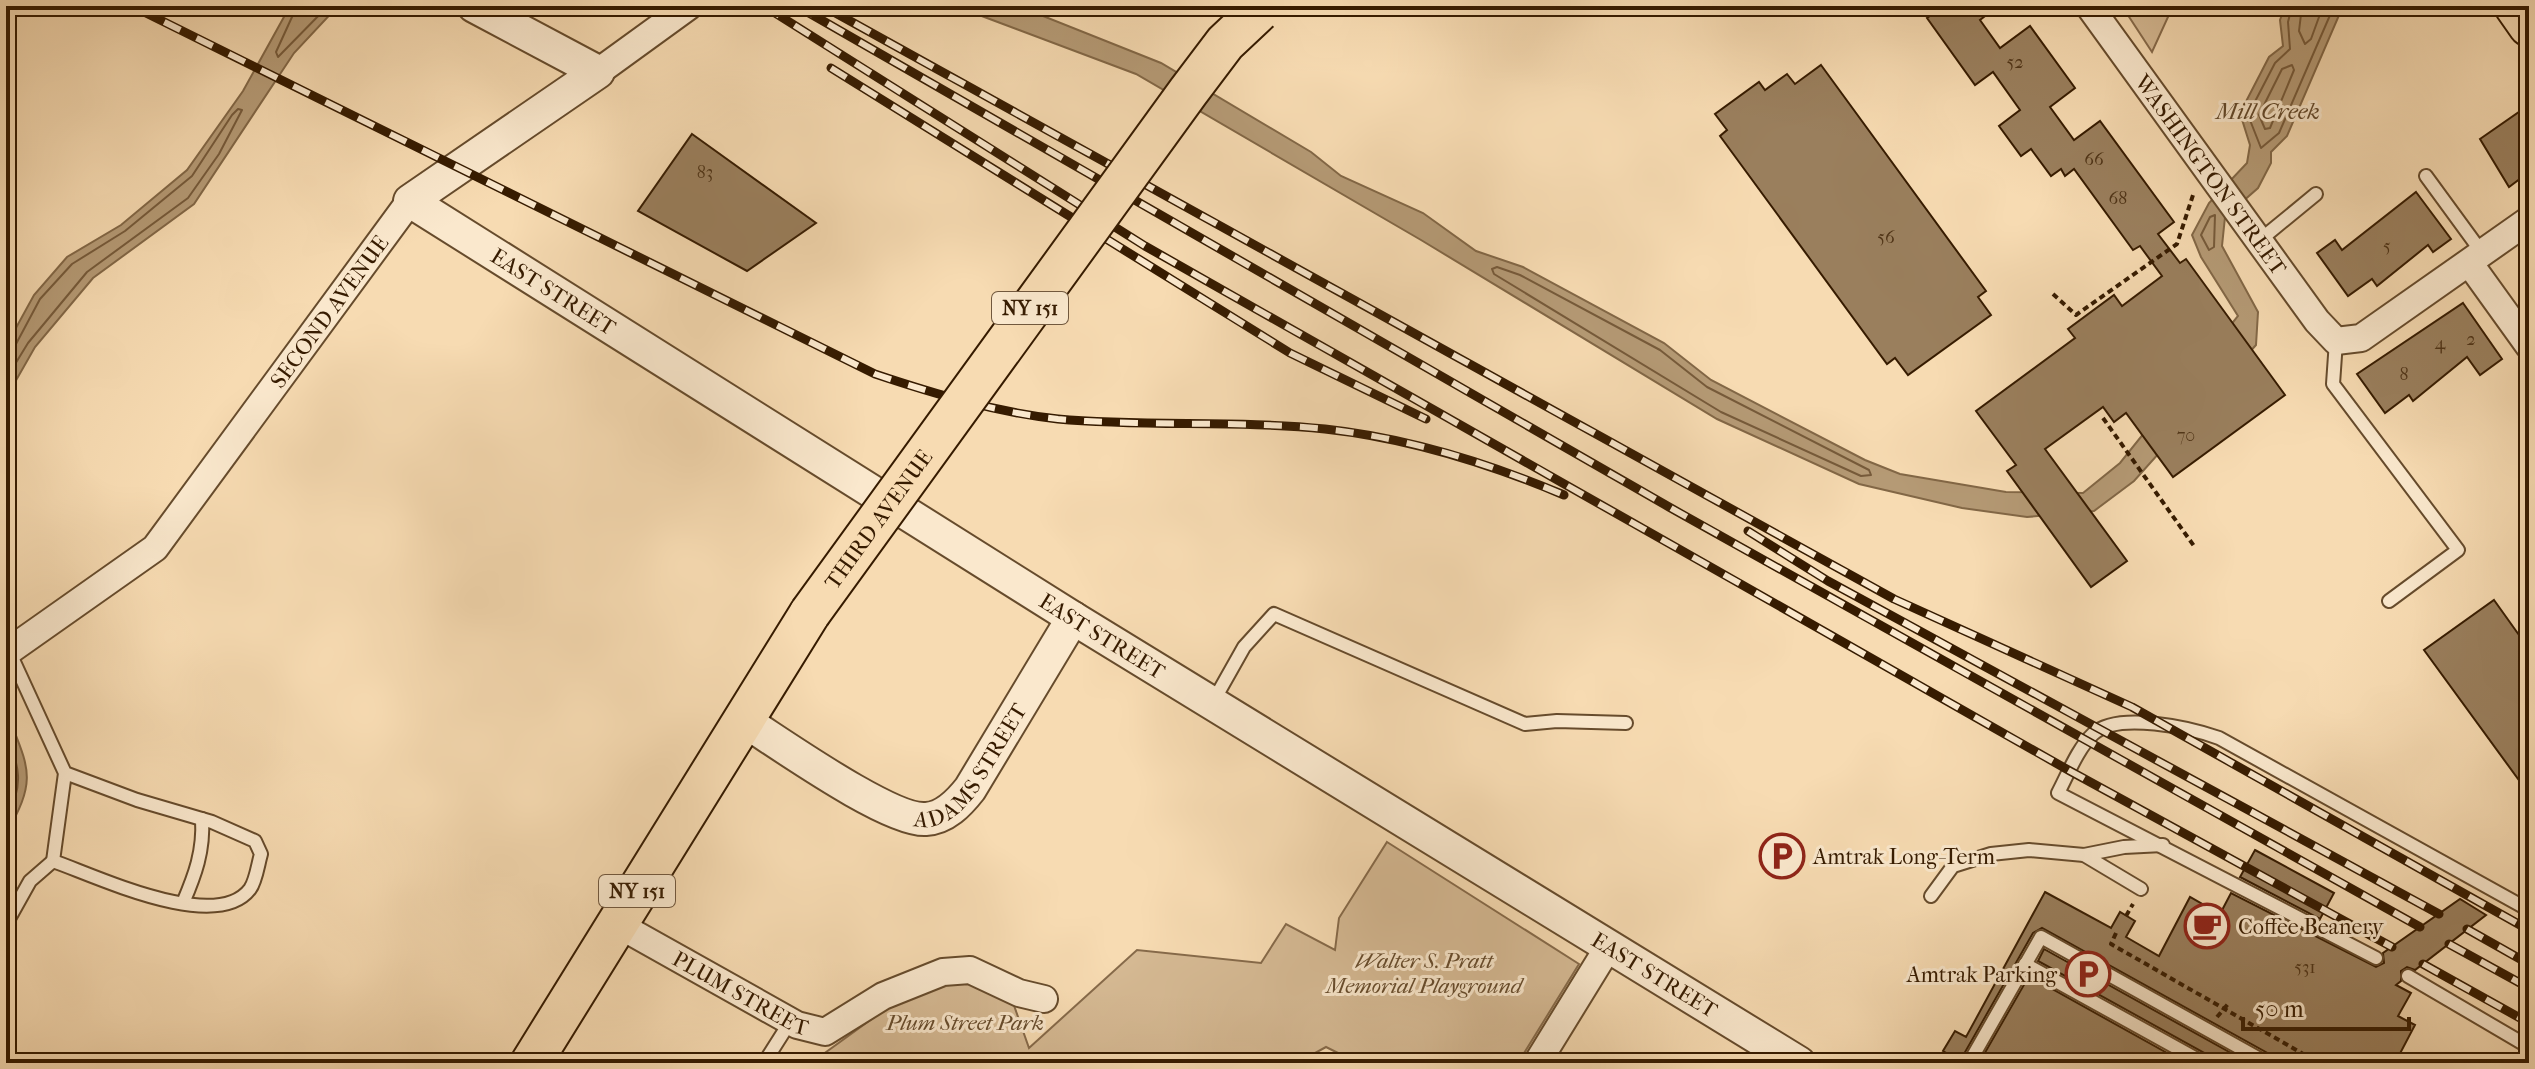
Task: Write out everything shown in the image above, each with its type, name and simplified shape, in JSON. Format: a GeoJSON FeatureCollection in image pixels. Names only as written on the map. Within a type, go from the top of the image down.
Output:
{"type":"FeatureCollection","features":[{"type":"Feature","properties":{"kind":"main road"},"geometry":{"type":"LineString","coordinates":[[2515,6],[2529,26]]}},
{"type":"Feature","properties":{"kind":"main road","name":"THIRD AVENUE"},"geometry":{"type":"LineString","coordinates":[[531,1063],[810,613],[1178,104],[1225,43],[1262,8]]}},
{"type":"Feature","properties":{"kind":"street"},"geometry":{"type":"LineString","coordinates":[[474,6],[598,72]]}},
{"type":"Feature","properties":{"kind":"street","name":"SECOND AVENUE"},"geometry":{"type":"LineString","coordinates":[[8,652],[155,548],[410,201],[689,6]]}},
{"type":"Feature","properties":{"kind":"street","name":"WASHINGTON STREET"},"geometry":{"type":"LineString","coordinates":[[2089,6],[2208,186],[2237,209],[2336,341]]}},
{"type":"Feature","properties":{"kind":"street","name":"EAST STREET"},"geometry":{"type":"LineString","coordinates":[[410,201],[1073,618],[1799,1063]]}},
{"type":"Feature","properties":{"kind":"street"},"geometry":{"type":"LineString","coordinates":[[2336,341],[2361,338],[2529,220]]}},
{"type":"Feature","properties":{"kind":"street"},"geometry":{"type":"LineString","coordinates":[[2477,259],[2529,346]]}},
{"type":"Feature","properties":{"kind":"street","name":"ADAMS STREET"},"geometry":{"type":"LineString","coordinates":[[743,720],[882,806],[911,818],[935,818],[960,802],[970,789],[1073,618]]}},
{"type":"Feature","properties":{"kind":"street","name":"PLUM STREET"},"geometry":{"type":"LineString","coordinates":[[617,924],[790,1022],[825,1032],[910,983],[956,971],[970,970],[1019,993],[1044,999]]}},
{"type":"Feature","properties":{"kind":"street"},"geometry":{"type":"LineString","coordinates":[[1537,1063],[1609,946]]}},
{"type":"Feature","properties":{"kind":"lane"},"geometry":{"type":"LineString","coordinates":[[2426,176],[2477,259]]}},
{"type":"Feature","properties":{"kind":"lane"},"geometry":{"type":"LineString","coordinates":[[2260,240],[2316,194]]}},
{"type":"Feature","properties":{"kind":"lane"},"geometry":{"type":"LineString","coordinates":[[2336,341],[2333,384],[2458,550],[2389,601]]}},
{"type":"Feature","properties":{"kind":"lane"},"geometry":{"type":"LineString","coordinates":[[1213,702],[1244,647],[1274,614],[1525,724],[1557,721],[1626,723]]}},
{"type":"Feature","properties":{"kind":"lane"},"geometry":{"type":"LineString","coordinates":[[6,924],[30,881],[53,861],[65,773],[8,652]]}},
{"type":"Feature","properties":{"kind":"lane"},"geometry":{"type":"LineString","coordinates":[[2376,958],[2166,845],[2058,793],[2087,742],[2106,726],[2145,723],[2185,728],[2233,744],[2529,910]]}},
{"type":"Feature","properties":{"kind":"lane"},"geometry":{"type":"LineString","coordinates":[[53,861],[137,891],[202,906],[232,904],[251,888],[261,854],[255,841],[243,834],[65,773]]}},
{"type":"Feature","properties":{"kind":"lane"},"geometry":{"type":"LineString","coordinates":[[183,903],[197,871],[204,842],[202,819]]}},
{"type":"Feature","properties":{"kind":"lane"},"geometry":{"type":"LineString","coordinates":[[1931,896],[1953,866],[1991,854],[2029,850],[2084,855],[2124,847],[2166,845]]}},
{"type":"Feature","properties":{"kind":"lane"},"geometry":{"type":"LineString","coordinates":[[2084,855],[2141,889]]}},
{"type":"Feature","properties":{"kind":"lane"},"geometry":{"type":"LineString","coordinates":[[1974,1060],[2041,937],[2267,1063]]}},
{"type":"Feature","properties":{"kind":"lane"},"geometry":{"type":"LineString","coordinates":[[2025,964],[2204,1063]]}},
{"type":"Feature","properties":{"kind":"lane"},"geometry":{"type":"LineString","coordinates":[[2408,976],[2529,1047]]}},
{"type":"Feature","properties":{"kind":"lane"},"geometry":{"type":"LineString","coordinates":[[764,1063],[790,1022]]}},
{"type":"Feature","properties":{"kind":"path"},"geometry":{"type":"LineString","coordinates":[[2053,294],[2076,315],[2177,244],[2208,186]]}},
{"type":"Feature","properties":{"kind":"path"},"geometry":{"type":"LineString","coordinates":[[2103,418],[2194,546]]}},
{"type":"Feature","properties":{"kind":"path"},"geometry":{"type":"LineString","coordinates":[[2116,933],[2111,944],[2319,1063]]}},
{"type":"Feature","properties":{"kind":"path"},"geometry":{"type":"LineString","coordinates":[[2217,1017],[2228,1004]]}},
{"type":"Feature","properties":{"kind":"green space"},"geometry":{"type":"Polygon","coordinates":[[[2122,6],[2173,6],[2152,52],[2122,6]]]}},
{"type":"Feature","properties":{"kind":"green space"},"geometry":{"type":"Polygon","coordinates":[[[1387,842],[1579,964],[1518,1063],[1358,1063],[1326,1047],[1297,1063],[811,1063],[902,997],[933,983],[971,979],[1011,997],[1029,1048],[1137,950],[1261,963],[1286,924],[1335,950],[1339,918],[1387,842]]]}},
{"type":"Feature","properties":{"kind":"water"},"geometry":{"type":"Polygon","coordinates":[[[290,6],[338,6],[294,53],[194,204],[93,278],[35,347],[6,398],[6,346],[34,295],[67,257],[121,225],[187,170],[243,91],[290,6]]]}},
{"type":"Feature","properties":{"kind":"water","name":"Mill Creek"},"geometry":{"type":"Polygon","coordinates":[[[955,6],[1018,6],[1161,63],[1311,152],[1341,176],[1423,213],[1476,251],[1523,267],[1664,343],[1711,380],[1865,460],[1900,474],[2006,492],[2083,493],[2120,463],[2238,316],[2201,257],[2192,235],[2209,203],[2247,163],[2250,145],[2240,113],[2269,57],[2283,46],[2280,20],[2285,6],[2343,6],[2287,136],[2271,152],[2271,163],[2258,188],[2225,217],[2222,246],[2258,312],[2256,345],[2134,481],[2094,511],[2027,517],[1962,508],[1859,484],[1717,419],[1421,240],[1136,74],[955,6]]]}},
{"type":"Feature","properties":{"kind":"water"},"geometry":{"type":"Polygon","coordinates":[[[6,710],[27,772],[23,799],[6,834],[6,710]]]}},
{"type":"Feature","properties":{"kind":"building"},"geometry":{"type":"Polygon","coordinates":[[[1944,6],[1998,6],[1980,20],[2000,48],[2030,26],[2075,88],[2050,107],[2074,140],[2100,121],[2174,222],[2158,234],[2180,263],[2186,259],[2285,395],[2173,477],[2126,413],[2114,422],[2103,407],[2045,449],[2127,561],[2091,587],[2007,471],[2016,465],[1976,411],[2075,338],[2068,329],[2114,295],[2122,306],[2162,276],[2140,246],[2133,250],[2074,169],[2065,176],[2061,169],[2051,176],[2031,149],[2021,156],[1999,126],[2020,110],[1993,72],[1975,85],[1927,18],[1944,6]]]}},
{"type":"Feature","properties":{"kind":"building"},"geometry":{"type":"Polygon","coordinates":[[[1821,65],[1986,291],[1978,297],[1991,315],[1908,375],[1895,358],[1887,364],[1720,136],[1727,130],[1715,114],[1759,82],[1765,90],[1787,74],[1795,84],[1821,65]]]}},
{"type":"Feature","properties":{"kind":"building"},"geometry":{"type":"Polygon","coordinates":[[[2529,105],[2529,172],[2509,187],[2480,139],[2529,105]]]}},
{"type":"Feature","properties":{"kind":"building"},"geometry":{"type":"Polygon","coordinates":[[[692,134],[816,223],[747,271],[638,211],[692,134]]]}},
{"type":"Feature","properties":{"kind":"building"},"geometry":{"type":"Polygon","coordinates":[[[2416,192],[2451,239],[2433,252],[2428,245],[2377,286],[2372,279],[2348,296],[2317,253],[2335,240],[2342,250],[2416,192]]]}},
{"type":"Feature","properties":{"kind":"building"},"geometry":{"type":"Polygon","coordinates":[[[2463,303],[2502,359],[2480,375],[2467,357],[2413,401],[2409,395],[2385,413],[2357,374],[2463,303]]]}},
{"type":"Feature","properties":{"kind":"building"},"geometry":{"type":"Polygon","coordinates":[[[2494,600],[2529,649],[2529,794],[2424,650],[2494,600]]]}},
{"type":"Feature","properties":{"kind":"building"},"geometry":{"type":"Polygon","coordinates":[[[2255,850],[2334,893],[2320,919],[2240,877],[2255,850]]]}},
{"type":"Feature","properties":{"kind":"building"},"geometry":{"type":"Polygon","coordinates":[[[2045,892],[2111,928],[2120,912],[2135,921],[2126,937],[2159,956],[2190,897],[2220,914],[2231,893],[2376,967],[2384,963],[2383,953],[2460,899],[2486,915],[2415,970],[2407,967],[2401,971],[2401,981],[2396,985],[2411,993],[2398,1016],[2415,1025],[2395,1063],[2276,1063],[2271,1055],[2042,928],[2033,933],[1960,1061],[1943,1051],[1955,1031],[1966,1037],[2045,892]]]}},
{"type":"Feature","properties":{"kind":"building"},"geometry":{"type":"Polygon","coordinates":[[[2044,949],[2249,1063],[2213,1063],[2208,1055],[2038,961],[2044,949]]]}},
{"type":"Feature","properties":{"kind":"building"},"geometry":{"type":"Polygon","coordinates":[[[2029,976],[2185,1063],[1979,1063],[2029,976]]]}},
{"type":"Feature","properties":{"kind":"railway"},"geometry":{"type":"LineString","coordinates":[[132,6],[875,374],[965,401],[1058,419],[1292,426],[1356,433],[1448,453],[1564,495]]}},
{"type":"Feature","properties":{"kind":"railway"},"geometry":{"type":"LineString","coordinates":[[764,6],[1145,246],[2070,771],[2392,947]]}},
{"type":"Feature","properties":{"kind":"railway"},"geometry":{"type":"LineString","coordinates":[[797,6],[1669,507],[2420,927]]}},
{"type":"Feature","properties":{"kind":"railway"},"geometry":{"type":"LineString","coordinates":[[823,6],[1894,599],[2132,707],[2529,930]]}},
{"type":"Feature","properties":{"kind":"railway"},"geometry":{"type":"LineString","coordinates":[[831,68],[1290,353],[1426,419]]}},
{"type":"Feature","properties":{"kind":"railway"},"geometry":{"type":"LineString","coordinates":[[1748,531],[1828,581],[2439,914]]}},
{"type":"Feature","properties":{"kind":"railway"},"geometry":{"type":"LineString","coordinates":[[2467,929],[2529,964]]}},
{"type":"Feature","properties":{"kind":"railway"},"geometry":{"type":"LineString","coordinates":[[2449,944],[2529,988]]}},
{"type":"Feature","properties":{"kind":"railway"},"geometry":{"type":"LineString","coordinates":[[2423,964],[2529,1023]]}},
{"type":"Feature","properties":{"kind":"place","name":"Amtrak Long-Term"},"geometry":{"type":"Point","coordinates":[1782,856]}},
{"type":"Feature","properties":{"kind":"place","name":"Coffee Beanery"},"geometry":{"type":"Point","coordinates":[2207,926]}},
{"type":"Feature","properties":{"kind":"place","name":"Amtrak Parking"},"geometry":{"type":"Point","coordinates":[2088,974]}},
{"type":"Feature","properties":{"kind":"park label","name":"Walter S. Pratt Memorial Playground"},"geometry":{"type":"Point","coordinates":[1424,972]}},
{"type":"Feature","properties":{"kind":"park label","name":"Plum Street Park"},"geometry":{"type":"Point","coordinates":[965,1022]}}]}
